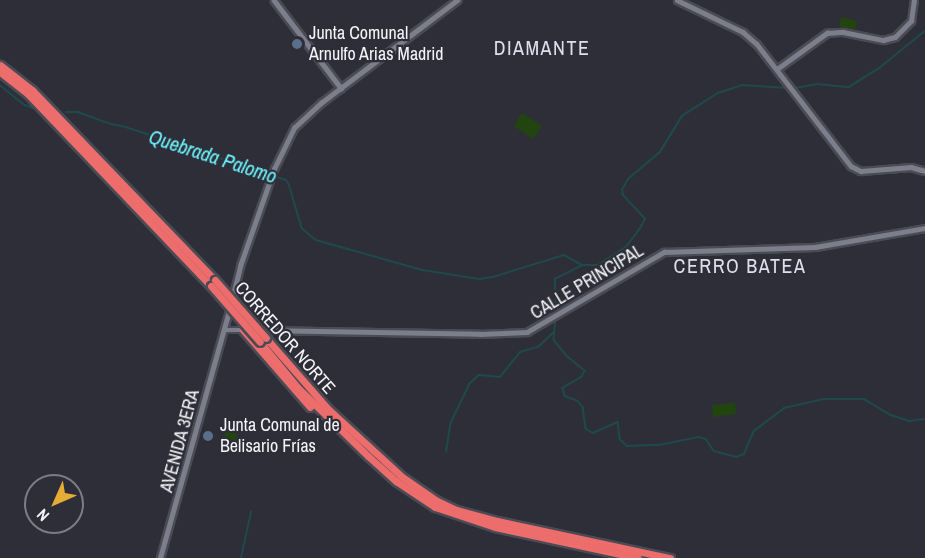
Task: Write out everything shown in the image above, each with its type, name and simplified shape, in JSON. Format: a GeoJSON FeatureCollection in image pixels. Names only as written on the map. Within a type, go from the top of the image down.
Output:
{"type":"FeatureCollection","features":[{"type":"Feature","properties":{"kind":"highway","name":"CORREDOR NORTE"},"geometry":{"type":"LineString","coordinates":[[0,66],[32,90],[213,283],[323,412],[381,468],[415,495],[455,516],[623,551]]}},
{"type":"Feature","properties":{"kind":"highway","name":"CORREDOR NORTE"},"geometry":{"type":"LineString","coordinates":[[0,72],[28,94],[213,283]]}},
{"type":"Feature","properties":{"kind":"highway"},"geometry":{"type":"LineString","coordinates":[[243,330],[288,384],[323,412],[369,455]]}},
{"type":"Feature","properties":{"kind":"highway","name":"CORREDOR NORTE"},"geometry":{"type":"LineString","coordinates":[[369,455],[418,489],[456,510],[639,555],[670,558]]}},
{"type":"Feature","properties":{"kind":"street"},"geometry":{"type":"LineString","coordinates":[[274,0],[341,88]]}},
{"type":"Feature","properties":{"kind":"street","name":"AVENIDA 3ERA"},"geometry":{"type":"LineString","coordinates":[[160,558],[240,266],[274,169],[298,124],[341,88],[457,0]]}},
{"type":"Feature","properties":{"kind":"street"},"geometry":{"type":"LineString","coordinates":[[677,0],[743,32],[757,44],[844,159],[856,170],[916,167],[925,171]]}},
{"type":"Feature","properties":{"kind":"street"},"geometry":{"type":"LineString","coordinates":[[777,69],[827,33],[843,32],[883,40],[895,37],[911,21],[914,0]]}},
{"type":"Feature","properties":{"kind":"street","name":"CALLE PRINCIPAL"},"geometry":{"type":"LineString","coordinates":[[224,330],[513,334],[527,332],[664,252],[815,247],[925,228]]}},
{"type":"Feature","properties":{"kind":"green space"},"geometry":{"type":"Polygon","coordinates":[[[841,17],[857,21],[855,30],[839,26],[841,17]]]}},
{"type":"Feature","properties":{"kind":"green space"},"geometry":{"type":"Polygon","coordinates":[[[522,113],[542,126],[533,139],[514,126],[522,113]]]}},
{"type":"Feature","properties":{"kind":"green space"},"geometry":{"type":"Polygon","coordinates":[[[735,403],[736,414],[713,417],[712,405],[735,403]]]}},
{"type":"Feature","properties":{"kind":"green space"},"geometry":{"type":"Polygon","coordinates":[[[229,417],[241,421],[235,443],[223,440],[229,417]]]}},
{"type":"Feature","properties":{"kind":"waterway","name":"Quebrada Palomo"},"geometry":{"type":"LineString","coordinates":[[795,88],[818,84],[849,87],[878,69],[925,31]]}},
{"type":"Feature","properties":{"kind":"waterway","name":"Quebrada Palomo"},"geometry":{"type":"LineString","coordinates":[[0,85],[25,105],[39,110]]}},
{"type":"Feature","properties":{"kind":"waterway","name":"Quebrada Palomo"},"geometry":{"type":"LineString","coordinates":[[66,112],[78,112],[286,180],[302,228],[316,240],[423,270],[480,279],[564,255],[582,265],[598,265],[626,247],[639,230],[645,219],[623,195],[622,190],[628,179],[660,152],[682,116],[718,93],[742,85],[787,88]]}},
{"type":"Feature","properties":{"kind":"waterway"},"geometry":{"type":"LineString","coordinates":[[556,312],[555,279],[582,265]]}},
{"type":"Feature","properties":{"kind":"waterway"},"geometry":{"type":"LineString","coordinates":[[556,317],[554,340],[566,355],[585,371],[582,377],[563,388],[565,396],[578,401],[583,407],[586,429],[593,433],[618,422],[620,439],[627,446],[659,445],[699,437],[706,439],[714,451],[736,457],[744,454],[754,431],[784,408],[824,399],[864,399],[891,415],[910,421],[925,419]]}},
{"type":"Feature","properties":{"kind":"waterway"},"geometry":{"type":"LineString","coordinates":[[446,452],[451,422],[470,383],[479,375],[500,377],[520,352],[538,347],[554,332]]}},
{"type":"Feature","properties":{"kind":"waterway"},"geometry":{"type":"LineString","coordinates":[[241,558],[251,512]]}},
{"type":"Feature","properties":{"kind":"place","name":"Junta Comunal Arnulfo Arias Madrid"},"geometry":{"type":"Point","coordinates":[297,44]}},
{"type":"Feature","properties":{"kind":"place","name":"Junta Comunal de Belisario Frías"},"geometry":{"type":"Point","coordinates":[208,436]}},
{"type":"Feature","properties":{"kind":"district","name":"DIAMANTE"},"geometry":{"type":"Point","coordinates":[542,47]}},
{"type":"Feature","properties":{"kind":"district","name":"CERRO BATEA"},"geometry":{"type":"Point","coordinates":[740,265]}}]}
